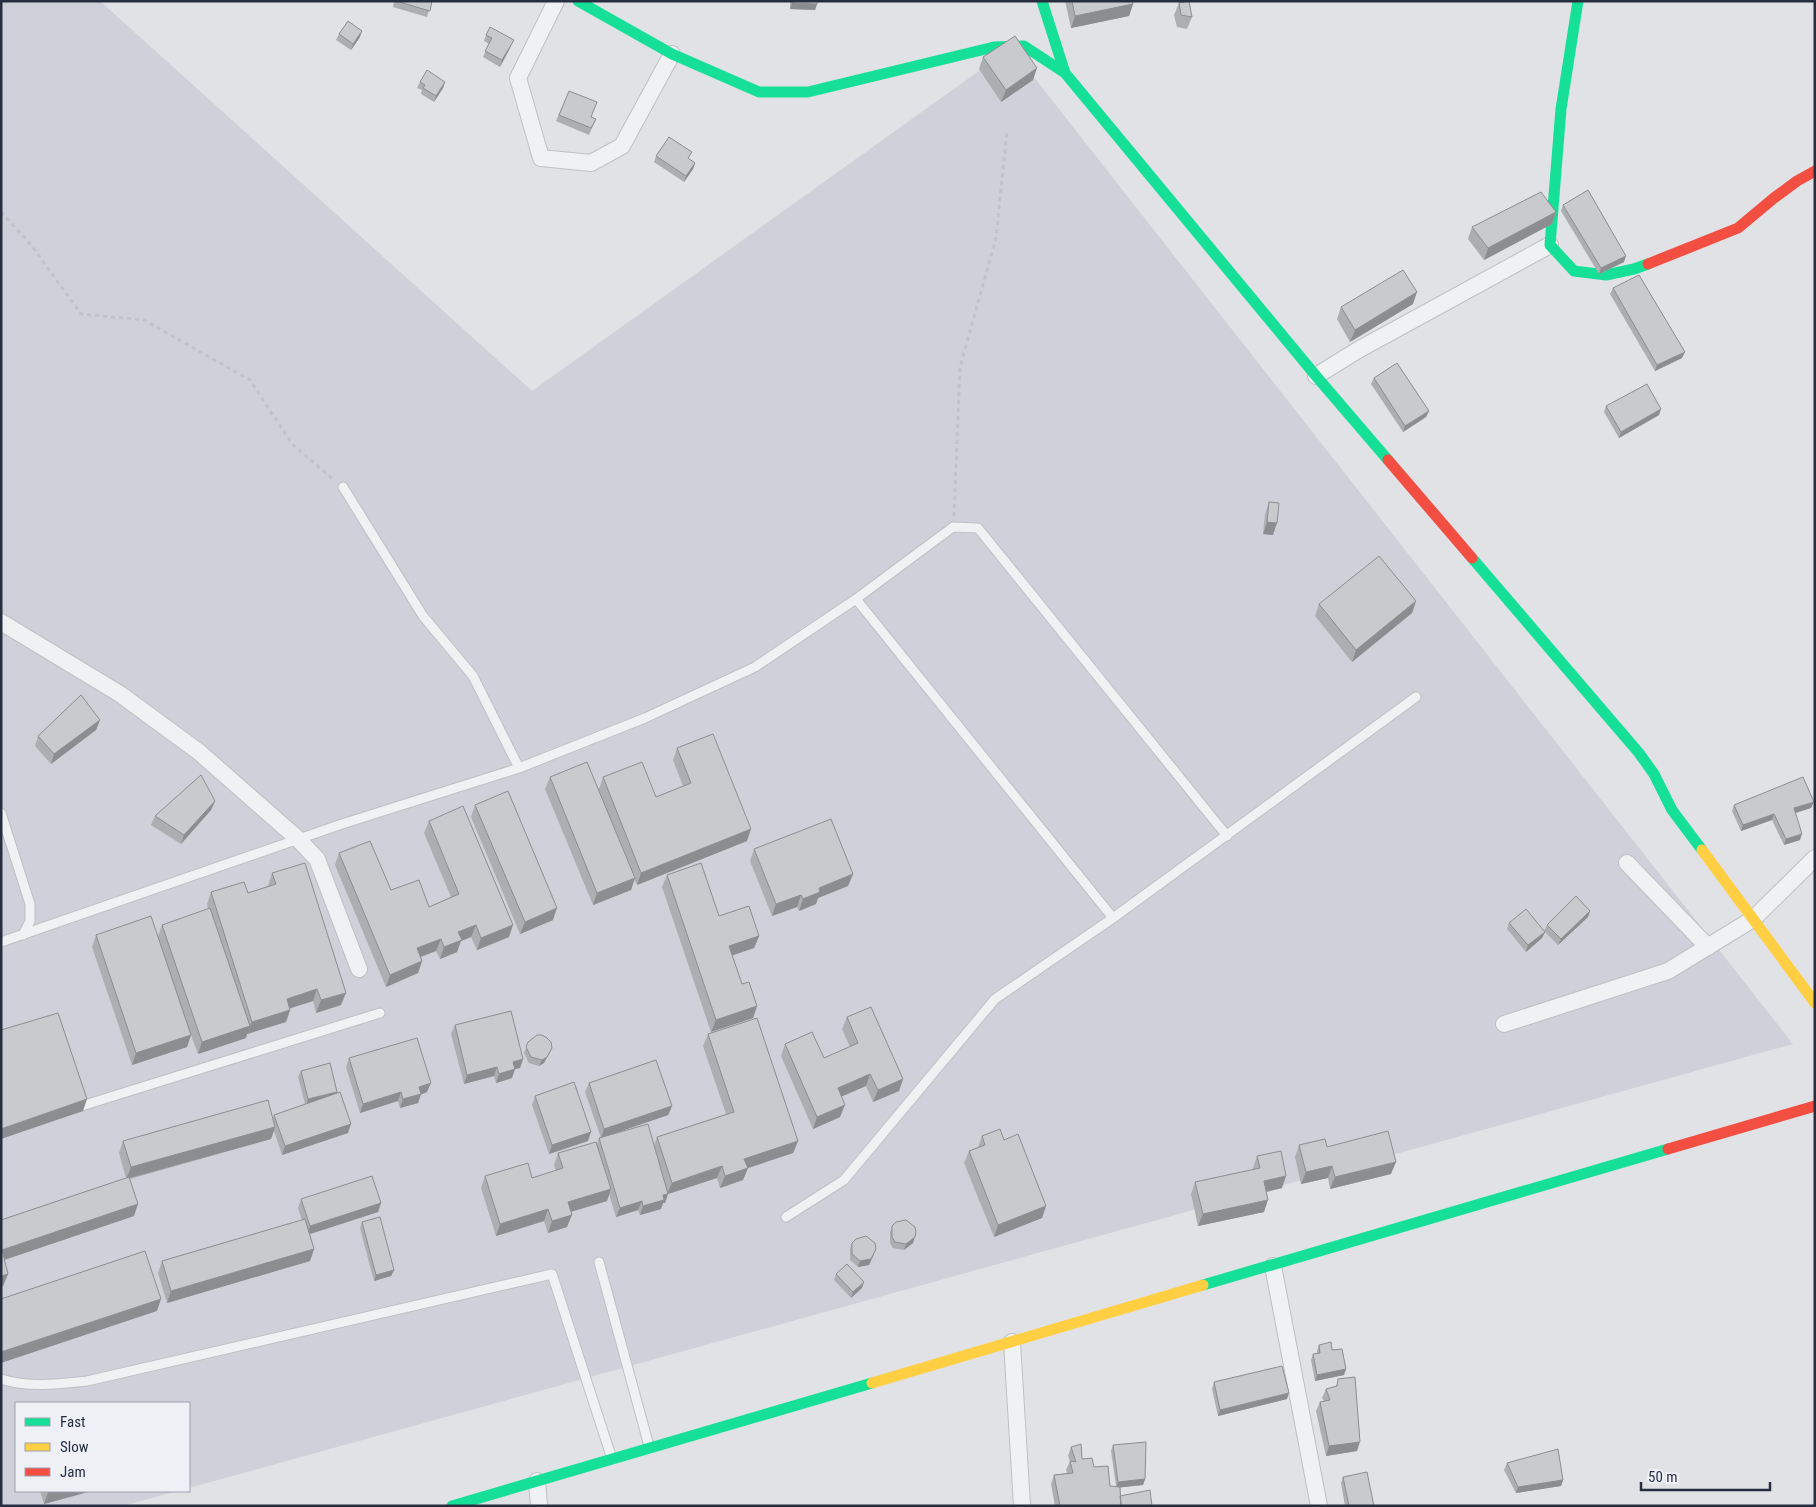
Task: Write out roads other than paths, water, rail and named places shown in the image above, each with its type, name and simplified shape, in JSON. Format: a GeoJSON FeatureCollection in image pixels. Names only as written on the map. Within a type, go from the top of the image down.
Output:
{"type":"FeatureCollection","features":[{"type":"Feature","properties":{"kind":"street"},"geometry":{"type":"LineString","coordinates":[[556,1],[518,78],[541,158],[591,162],[622,146],[672,54]]}},
{"type":"Feature","properties":{"kind":"street"},"geometry":{"type":"LineString","coordinates":[[578,1],[672,54],[759,92],[808,92],[994,47],[1024,46],[1065,73],[1316,376],[1639,753],[1654,774],[1672,810],[1815,1003]]}},
{"type":"Feature","properties":{"kind":"street"},"geometry":{"type":"LineString","coordinates":[[1042,1],[1065,73]]}},
{"type":"Feature","properties":{"kind":"street"},"geometry":{"type":"LineString","coordinates":[[1578,1],[1561,109],[1550,245],[1574,271],[1606,275],[1634,269],[1738,228],[1774,198],[1797,181],[1815,171]]}},
{"type":"Feature","properties":{"kind":"street"},"geometry":{"type":"LineString","coordinates":[[1316,376],[1550,245]]}},
{"type":"Feature","properties":{"kind":"street"},"geometry":{"type":"LineString","coordinates":[[1,622],[120,694],[199,752],[298,839],[317,858],[360,969]]}},
{"type":"Feature","properties":{"kind":"street"},"geometry":{"type":"LineString","coordinates":[[1504,1024],[1668,971],[1753,919],[1815,858]]}},
{"type":"Feature","properties":{"kind":"street"},"geometry":{"type":"LineString","coordinates":[[1627,863],[1708,947]]}},
{"type":"Feature","properties":{"kind":"street"},"geometry":{"type":"LineString","coordinates":[[452,1506],[1815,1106]]}},
{"type":"Feature","properties":{"kind":"street"},"geometry":{"type":"LineString","coordinates":[[1782,1116],[1801,1120]]}},
{"type":"Feature","properties":{"kind":"street"},"geometry":{"type":"LineString","coordinates":[[1273,1266],[1319,1506]]}},
{"type":"Feature","properties":{"kind":"street"},"geometry":{"type":"LineString","coordinates":[[1012,1342],[1022,1506]]}},
{"type":"Feature","properties":{"kind":"street"},"geometry":{"type":"LineString","coordinates":[[537,1481],[539,1506]]}},
{"type":"Feature","properties":{"kind":"lane"},"geometry":{"type":"LineString","coordinates":[[343,487],[423,616],[473,676],[519,768]]}},
{"type":"Feature","properties":{"kind":"lane"},"geometry":{"type":"LineString","coordinates":[[1,942],[298,839],[519,768],[645,718],[755,667],[856,599],[953,527],[978,528],[1226,836]]}},
{"type":"Feature","properties":{"kind":"lane"},"geometry":{"type":"LineString","coordinates":[[856,599],[1113,918]]}},
{"type":"Feature","properties":{"kind":"lane"},"geometry":{"type":"LineString","coordinates":[[786,1217],[844,1180],[995,999],[1113,918],[1416,697]]}},
{"type":"Feature","properties":{"kind":"lane"},"geometry":{"type":"LineString","coordinates":[[1,813],[6,842],[30,904],[30,921],[23,935]]}},
{"type":"Feature","properties":{"kind":"lane"},"geometry":{"type":"LineString","coordinates":[[68,1111],[380,1013]]}},
{"type":"Feature","properties":{"kind":"lane"},"geometry":{"type":"LineString","coordinates":[[599,1262],[650,1448]]}},
{"type":"Feature","properties":{"kind":"lane"},"geometry":{"type":"LineString","coordinates":[[1,1379],[10,1382],[48,1385],[87,1380],[552,1274],[612,1459]]}}]}
